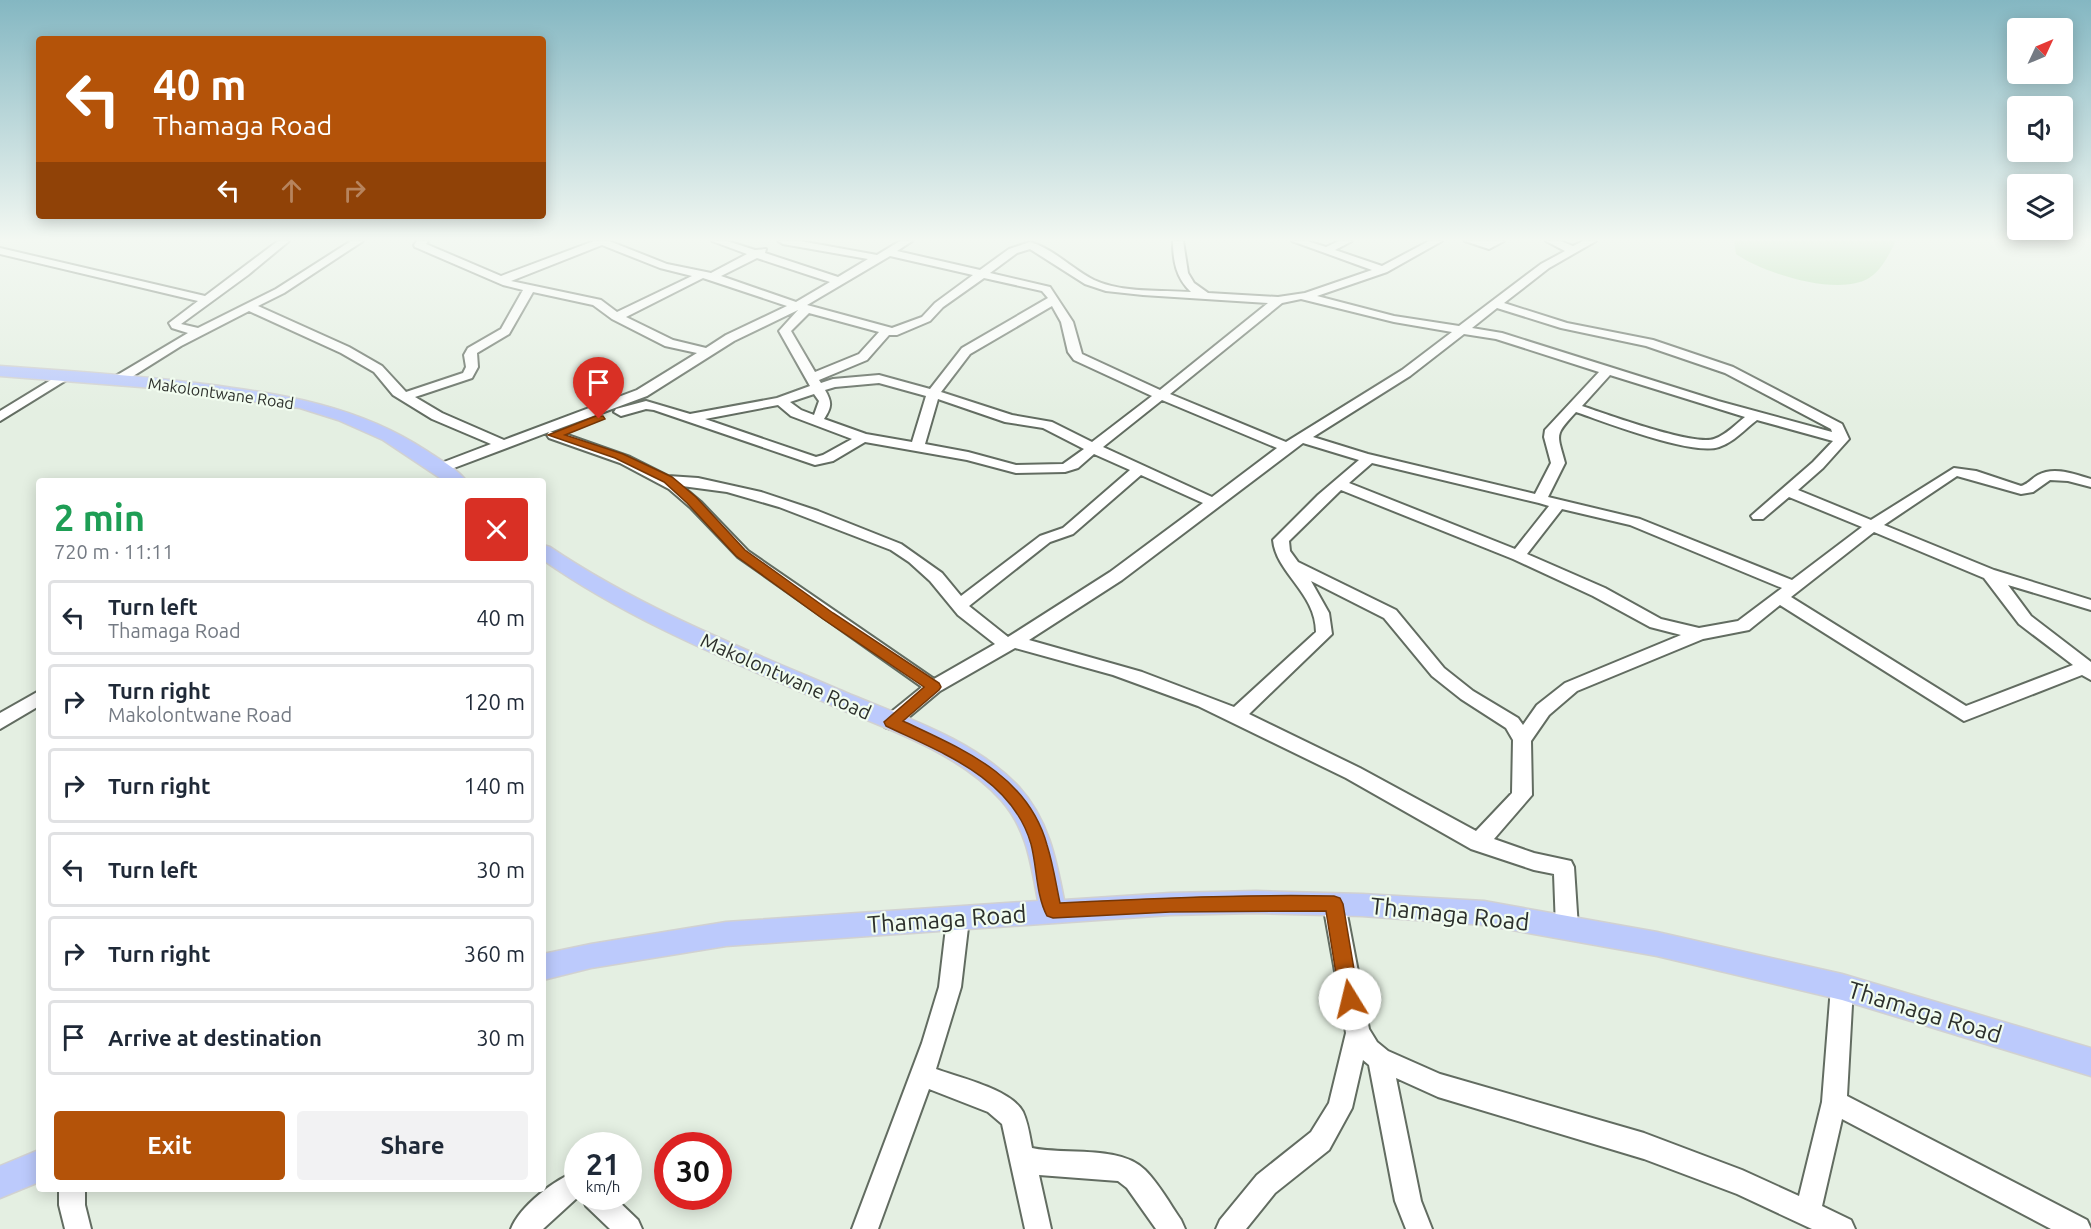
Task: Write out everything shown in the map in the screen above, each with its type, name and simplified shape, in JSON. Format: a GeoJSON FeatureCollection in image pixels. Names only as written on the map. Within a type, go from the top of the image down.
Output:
{"type":"FeatureCollection","features":[{"type":"Feature","properties":{"kind":"main road","name":"Makolontwane Road"},"geometry":{"type":"LineString","coordinates":[[0,371],[118,380],[261,395],[309,405],[342,415],[376,430],[441,468],[453,478]]}},
{"type":"Feature","properties":{"kind":"main road","name":"Makolontwane Road"},"geometry":{"type":"LineString","coordinates":[[546,553],[604,592],[644,612],[891,722],[966,758],[988,772],[1008,790],[1026,815],[1039,843],[1053,911]]}},
{"type":"Feature","properties":{"kind":"main road","name":"Thamaga Road"},"geometry":{"type":"LineString","coordinates":[[546,966],[591,956],[726,934],[1053,911],[1180,904],[1334,904],[1484,913],[1657,944],[1842,987],[2091,1062]]}},
{"type":"Feature","properties":{"kind":"main road"},"geometry":{"type":"LineString","coordinates":[[0,1182],[36,1167]]}},
{"type":"Feature","properties":{"kind":"street"},"geometry":{"type":"LineString","coordinates":[[199,298],[206,300],[198,309],[175,323],[180,328],[200,332]]}},
{"type":"Feature","properties":{"kind":"street"},"geometry":{"type":"LineString","coordinates":[[118,380],[177,343],[266,298]]}},
{"type":"Feature","properties":{"kind":"street"},"geometry":{"type":"LineString","coordinates":[[406,396],[468,375],[472,367],[470,355],[472,351],[506,331],[525,298]]}},
{"type":"Feature","properties":{"kind":"street"},"geometry":{"type":"LineString","coordinates":[[581,298],[597,302],[616,318],[673,345],[708,352]]}},
{"type":"Feature","properties":{"kind":"street"},"geometry":{"type":"LineString","coordinates":[[616,318],[660,298]]}},
{"type":"Feature","properties":{"kind":"street"},"geometry":{"type":"LineString","coordinates":[[776,298],[896,332],[926,319],[948,298]]}},
{"type":"Feature","properties":{"kind":"street"},"geometry":{"type":"LineString","coordinates":[[441,468],[642,393],[730,338],[802,307],[814,298]]}},
{"type":"Feature","properties":{"kind":"street"},"geometry":{"type":"LineString","coordinates":[[1248,298],[1286,298]]}},
{"type":"Feature","properties":{"kind":"street"},"geometry":{"type":"LineString","coordinates":[[1310,298],[1394,319],[1498,336],[1713,404],[1842,439]]}},
{"type":"Feature","properties":{"kind":"street"},"geometry":{"type":"LineString","coordinates":[[891,722],[934,687],[1010,644],[1116,576],[1287,447],[1406,373],[1502,298]]}},
{"type":"Feature","properties":{"kind":"street"},"geometry":{"type":"LineString","coordinates":[[917,447],[933,394],[966,351],[1053,300],[1067,322],[1074,352],[1078,357],[1161,395],[1287,447]]}},
{"type":"Feature","properties":{"kind":"street"},"geometry":{"type":"LineString","coordinates":[[780,401],[796,413],[863,438],[968,456],[1016,469],[1065,468],[1073,465],[1278,300]]}},
{"type":"Feature","properties":{"kind":"street"},"geometry":{"type":"LineString","coordinates":[[1495,304],[1565,326],[1649,343],[1729,370],[1749,378],[1796,407],[1831,423],[1837,427],[1842,439]]}},
{"type":"Feature","properties":{"kind":"street"},"geometry":{"type":"LineString","coordinates":[[249,307],[268,313],[300,331],[345,350],[378,369],[393,387],[437,416],[504,446]]}},
{"type":"Feature","properties":{"kind":"street"},"geometry":{"type":"LineString","coordinates":[[802,307],[785,331],[825,401],[824,409],[816,420]]}},
{"type":"Feature","properties":{"kind":"street"},"geometry":{"type":"LineString","coordinates":[[690,417],[780,401],[863,357],[886,330]]}},
{"type":"Feature","properties":{"kind":"street"},"geometry":{"type":"LineString","coordinates":[[1539,499],[1558,463],[1551,437],[1552,430],[1607,371]]}},
{"type":"Feature","properties":{"kind":"street"},"geometry":{"type":"LineString","coordinates":[[0,417],[64,376]]}},
{"type":"Feature","properties":{"kind":"street"},"geometry":{"type":"LineString","coordinates":[[815,382],[833,383],[873,379],[933,394],[1010,419],[1057,428],[1139,470],[1214,503]]}},
{"type":"Feature","properties":{"kind":"street"},"geometry":{"type":"LineString","coordinates":[[489,451],[513,449],[645,405],[690,417],[815,461],[828,458],[863,438]]}},
{"type":"Feature","properties":{"kind":"street"},"geometry":{"type":"LineString","coordinates":[[1572,406],[1651,431],[1705,444],[1716,443],[1755,415]]}},
{"type":"Feature","properties":{"kind":"street"},"geometry":{"type":"LineString","coordinates":[[554,435],[619,456],[668,480],[692,500],[741,553],[828,616],[934,687]]}},
{"type":"Feature","properties":{"kind":"street"},"geometry":{"type":"LineString","coordinates":[[1302,438],[1369,458],[1652,528],[1795,587]]}},
{"type":"Feature","properties":{"kind":"street"},"geometry":{"type":"LineString","coordinates":[[1758,516],[1818,465],[1842,439]]}},
{"type":"Feature","properties":{"kind":"street"},"geometry":{"type":"LineString","coordinates":[[1236,716],[1324,633],[1322,611],[1282,551],[1281,540],[1369,458]]}},
{"type":"Feature","properties":{"kind":"street"},"geometry":{"type":"LineString","coordinates":[[958,606],[1044,539],[1068,531],[1139,470]]}},
{"type":"Feature","properties":{"kind":"street"},"geometry":{"type":"LineString","coordinates":[[1522,740],[1543,710],[1571,687],[1699,634],[1739,628],[1874,525],[1954,472],[1965,473],[2020,490],[2030,489],[2046,477],[2053,476],[2091,483]]}},
{"type":"Feature","properties":{"kind":"street"},"geometry":{"type":"LineString","coordinates":[[668,480],[697,481],[767,497],[896,547],[915,558],[936,577],[958,606],[1010,644],[1154,682],[1236,716],[1353,773],[1478,843],[1548,865],[1564,867],[1567,928]]}},
{"type":"Feature","properties":{"kind":"street"},"geometry":{"type":"LineString","coordinates":[[1339,484],[1518,556],[1599,592],[1656,623],[1699,634]]}},
{"type":"Feature","properties":{"kind":"street"},"geometry":{"type":"LineString","coordinates":[[1788,491],[1988,574],[2091,605]]}},
{"type":"Feature","properties":{"kind":"street"},"geometry":{"type":"LineString","coordinates":[[1518,556],[1558,504]]}},
{"type":"Feature","properties":{"kind":"street"},"geometry":{"type":"LineString","coordinates":[[1292,565],[1390,614],[1438,672],[1467,695],[1512,723],[1522,740],[1522,795],[1478,843]]}},
{"type":"Feature","properties":{"kind":"street"},"geometry":{"type":"LineString","coordinates":[[1988,574],[2000,585],[2024,619],[2089,670]]}},
{"type":"Feature","properties":{"kind":"street"},"geometry":{"type":"LineString","coordinates":[[1780,598],[1964,714],[2089,670]]}},
{"type":"Feature","properties":{"kind":"street"},"geometry":{"type":"LineString","coordinates":[[0,722],[36,699]]}},
{"type":"Feature","properties":{"kind":"street"},"geometry":{"type":"LineString","coordinates":[[1334,904],[1358,1033],[1369,1050],[1380,1059],[1438,1085],[1644,1146],[1742,1183],[1842,1229]]}},
{"type":"Feature","properties":{"kind":"street"},"geometry":{"type":"LineString","coordinates":[[865,1229],[922,1075],[950,987],[958,919]]}},
{"type":"Feature","properties":{"kind":"street"},"geometry":{"type":"LineString","coordinates":[[1808,1212],[1834,1101],[1842,987]]}},
{"type":"Feature","properties":{"kind":"street"},"geometry":{"type":"LineString","coordinates":[[1229,1229],[1266,1184],[1320,1141],[1341,1108],[1358,1033]]}},
{"type":"Feature","properties":{"kind":"street"},"geometry":{"type":"LineString","coordinates":[[1380,1059],[1408,1202],[1419,1229]]}},
{"type":"Feature","properties":{"kind":"street"},"geometry":{"type":"LineString","coordinates":[[922,1075],[996,1103],[1013,1119],[1038,1229]]}},
{"type":"Feature","properties":{"kind":"street"},"geometry":{"type":"LineString","coordinates":[[1834,1101],[2048,1222],[2078,1229]]}},
{"type":"Feature","properties":{"kind":"street"},"geometry":{"type":"LineString","coordinates":[[1022,1159],[1052,1165],[1113,1167],[1125,1171],[1136,1179],[1172,1229]]}},
{"type":"Feature","properties":{"kind":"street"},"geometry":{"type":"LineString","coordinates":[[524,1229],[564,1191]]}},
{"type":"Feature","properties":{"kind":"street"},"geometry":{"type":"LineString","coordinates":[[72,1192],[72,1205],[78,1229]]}},
{"type":"Feature","properties":{"kind":"street"},"geometry":{"type":"LineString","coordinates":[[609,1210],[629,1229]]}},
{"type":"Feature","properties":{"kind":"route"},"geometry":{"type":"LineString","coordinates":[[599,419],[554,435],[619,456],[654,471],[668,480],[692,500],[741,553],[828,616],[934,687],[891,722],[966,758],[988,772],[1008,790],[1026,815],[1039,843],[1053,911],[1170,904],[1256,902],[1334,904],[1350,999]]}}]}
